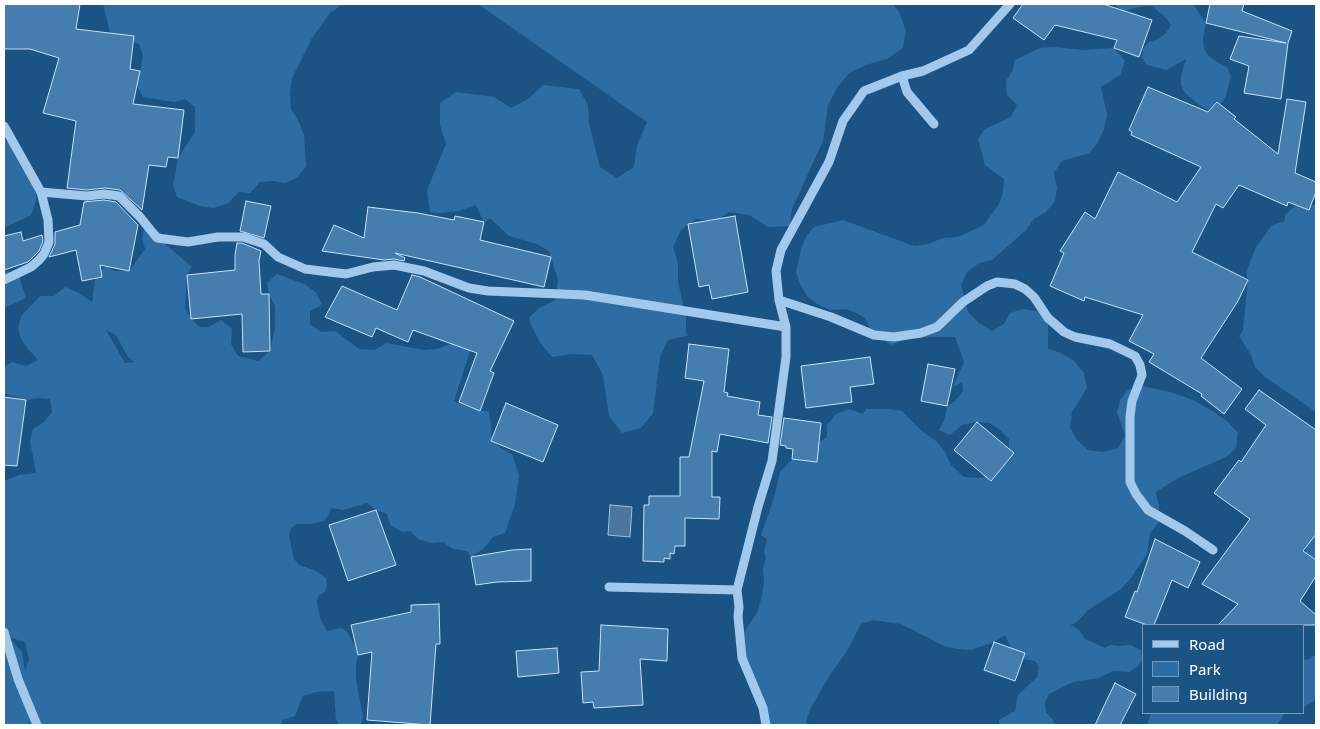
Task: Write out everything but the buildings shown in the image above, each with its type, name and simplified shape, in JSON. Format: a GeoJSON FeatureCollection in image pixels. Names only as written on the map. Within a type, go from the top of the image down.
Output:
{"type":"FeatureCollection","features":[{"type":"Feature","properties":{"kind":"street"},"geometry":{"type":"LineString","coordinates":[[766,725],[763,708],[742,658],[738,616],[740,607],[737,590],[772,461],[786,357],[786,328],[779,300],[776,271],[781,250],[829,162],[843,121],[864,91],[902,76],[922,71],[969,50],[1010,4]]}},
{"type":"Feature","properties":{"kind":"street"},"geometry":{"type":"LineString","coordinates":[[902,76],[907,92],[934,124]]}},
{"type":"Feature","properties":{"kind":"street"},"geometry":{"type":"LineString","coordinates":[[4,126],[41,192],[48,220],[49,242],[44,254],[31,267],[4,280]]}},
{"type":"Feature","properties":{"kind":"street"},"geometry":{"type":"LineString","coordinates":[[41,192],[87,196],[104,194],[119,196],[157,238],[188,242],[218,237],[242,237],[264,244],[278,257],[305,268],[346,274],[372,267],[394,265],[424,271],[469,288],[585,295],[786,328]]}},
{"type":"Feature","properties":{"kind":"street"},"geometry":{"type":"LineString","coordinates":[[779,300],[874,335],[894,337],[921,334],[937,327],[964,302],[996,282],[1015,284],[1025,289],[1034,297],[1048,318],[1064,332],[1076,337],[1110,344],[1135,356],[1140,365],[1142,375],[1132,401],[1130,417],[1130,482],[1148,510],[1185,531],[1213,550]]}},
{"type":"Feature","properties":{"kind":"street"},"geometry":{"type":"LineString","coordinates":[[609,587],[737,590]]}},
{"type":"Feature","properties":{"kind":"street"},"geometry":{"type":"LineString","coordinates":[[4,632],[18,679],[37,725]]}},
{"type":"Feature","properties":{"kind":"green space"},"geometry":{"type":"Polygon","coordinates":[[[103,4],[343,4],[330,13],[312,38],[292,78],[290,93],[291,109],[304,135],[306,166],[298,177],[286,183],[260,182],[250,193],[239,192],[228,203],[214,208],[200,206],[177,197],[173,185],[178,158],[195,132],[195,107],[185,99],[174,102],[143,97],[137,86],[143,56],[139,44],[115,34],[111,36],[103,4]]]}},
{"type":"Feature","properties":{"kind":"green space"},"geometry":{"type":"Polygon","coordinates":[[[478,4],[893,4],[899,12],[906,31],[903,48],[887,59],[866,65],[849,73],[837,88],[828,105],[823,141],[792,209],[790,226],[768,227],[749,215],[729,212],[716,221],[696,219],[681,230],[673,247],[678,264],[678,282],[686,317],[686,334],[689,335],[668,340],[660,357],[653,413],[641,428],[622,433],[609,416],[603,375],[592,355],[572,354],[552,357],[541,344],[531,325],[529,318],[539,308],[556,300],[558,280],[549,251],[537,244],[509,236],[490,218],[484,223],[476,205],[458,211],[430,212],[427,190],[446,144],[440,125],[440,103],[456,92],[494,97],[511,108],[528,99],[543,85],[579,89],[588,105],[589,123],[600,167],[617,178],[634,167],[637,145],[647,122],[478,4]]]}},
{"type":"Feature","properties":{"kind":"green space"},"geometry":{"type":"Polygon","coordinates":[[[1116,4],[1193,4],[1206,23],[1203,39],[1204,49],[1209,56],[1228,68],[1231,77],[1225,98],[1219,106],[1211,111],[1202,107],[1185,93],[1181,85],[1181,76],[1186,59],[1166,70],[1147,65],[1142,58],[1143,49],[1149,42],[1158,39],[1166,33],[1171,25],[1166,18],[1152,6],[1123,11],[1116,4]]]}},
{"type":"Feature","properties":{"kind":"green space"},"geometry":{"type":"Polygon","coordinates":[[[1054,47],[1083,50],[1114,48],[1125,61],[1120,75],[1101,87],[1107,115],[1104,129],[1098,142],[1089,153],[1062,161],[1054,173],[1057,188],[1055,201],[1046,212],[1034,219],[1026,230],[992,260],[979,263],[967,272],[961,285],[968,312],[979,323],[992,331],[1004,324],[1010,313],[1023,309],[1037,311],[1048,321],[1048,349],[1061,353],[1074,361],[1084,373],[1087,388],[1072,412],[1070,427],[1076,439],[1088,450],[1103,452],[1118,448],[1125,436],[1117,412],[1120,400],[1128,390],[1142,386],[1170,392],[1193,400],[1214,412],[1227,421],[1238,433],[1236,448],[1226,457],[1178,478],[1156,492],[1159,522],[1150,533],[1147,554],[1121,589],[1088,610],[1078,621],[1070,626],[1080,631],[1085,639],[1105,648],[1110,645],[1130,645],[1141,650],[1142,660],[1137,667],[1129,672],[1113,671],[1098,678],[1073,682],[1049,694],[1045,702],[1046,712],[1055,725],[999,725],[999,720],[1015,711],[1018,695],[1037,677],[1039,667],[1035,661],[1018,658],[1005,635],[994,642],[971,650],[957,649],[944,646],[901,624],[873,620],[861,624],[847,651],[813,704],[807,717],[806,725],[762,725],[759,707],[743,657],[743,634],[758,611],[764,581],[763,569],[766,557],[764,551],[767,539],[761,535],[774,498],[780,472],[789,462],[827,437],[827,425],[836,414],[849,409],[863,414],[866,409],[902,411],[923,432],[936,441],[945,452],[951,465],[964,477],[980,478],[993,473],[1009,452],[1009,439],[990,423],[977,422],[962,425],[950,435],[939,430],[945,418],[947,406],[955,401],[963,391],[962,382],[952,388],[964,362],[955,337],[916,337],[891,345],[871,331],[865,318],[846,309],[830,310],[808,297],[801,286],[796,272],[801,249],[806,237],[814,227],[843,220],[914,246],[928,244],[943,238],[958,237],[984,225],[999,204],[1003,192],[1004,179],[985,165],[978,139],[985,129],[1011,117],[1017,105],[1007,95],[1006,81],[1013,70],[1015,60],[1040,48],[1054,47]]]}},
{"type":"Feature","properties":{"kind":"green space"},"geometry":{"type":"Polygon","coordinates":[[[4,140],[17,148],[37,186],[36,201],[31,215],[4,228],[4,140]]]}},
{"type":"Feature","properties":{"kind":"green space"},"geometry":{"type":"Polygon","coordinates":[[[1296,205],[1309,210],[1311,205],[1316,205],[1316,412],[1265,377],[1255,367],[1251,355],[1239,336],[1243,330],[1248,280],[1246,272],[1256,247],[1272,225],[1285,221],[1285,215],[1296,205]]]}},
{"type":"Feature","properties":{"kind":"green space"},"geometry":{"type":"Polygon","coordinates":[[[151,227],[161,233],[164,243],[192,267],[187,275],[185,308],[191,319],[200,327],[209,327],[221,320],[232,329],[231,344],[238,356],[258,361],[270,351],[275,328],[275,306],[269,294],[267,283],[277,274],[304,284],[316,292],[322,305],[310,311],[310,324],[321,332],[335,331],[359,349],[375,350],[386,343],[424,350],[437,349],[461,340],[470,351],[454,401],[480,411],[489,411],[491,440],[512,454],[519,475],[515,504],[505,533],[493,537],[483,549],[471,557],[467,551],[453,549],[443,542],[430,543],[418,539],[410,531],[403,532],[391,526],[387,514],[376,510],[367,503],[343,510],[331,508],[329,515],[324,521],[311,524],[297,524],[291,528],[289,536],[294,559],[299,565],[314,570],[326,578],[325,592],[318,596],[317,602],[320,618],[327,631],[342,628],[348,633],[356,648],[358,655],[356,680],[363,717],[361,725],[339,725],[336,719],[334,691],[316,692],[303,696],[295,716],[282,720],[282,725],[37,725],[28,713],[30,725],[4,725],[4,481],[19,475],[36,473],[30,441],[33,429],[44,422],[52,412],[50,399],[37,398],[26,400],[4,393],[4,367],[12,362],[26,366],[38,360],[21,339],[18,327],[22,315],[40,296],[54,296],[65,287],[79,293],[92,302],[96,275],[106,266],[114,271],[129,271],[145,249],[142,238],[144,228],[151,227]],[[106,330],[125,363],[134,362],[128,357],[116,335],[106,330]],[[8,637],[22,652],[25,671],[29,659],[25,642],[8,637]]]}},
{"type":"Feature","properties":{"kind":"green space"},"geometry":{"type":"Polygon","coordinates":[[[4,270],[19,276],[26,298],[4,308],[4,270]]]}},
{"type":"Feature","properties":{"kind":"green space"},"geometry":{"type":"Polygon","coordinates":[[[1315,528],[1316,576],[1305,553],[1308,539],[1315,528]]]}},
{"type":"Feature","properties":{"kind":"green space"},"geometry":{"type":"Polygon","coordinates":[[[1316,654],[1316,700],[1305,706],[1305,660],[1316,654]]]}},
{"type":"Feature","properties":{"kind":"green space"},"geometry":{"type":"Polygon","coordinates":[[[1151,714],[1284,714],[1277,725],[1147,725],[1151,714]]]}},
{"type":"Feature","properties":{"kind":"shaded area"},"geometry":{"type":"Polygon","coordinates":[[[610,505],[632,507],[630,537],[608,535],[610,505]]]}}]}
